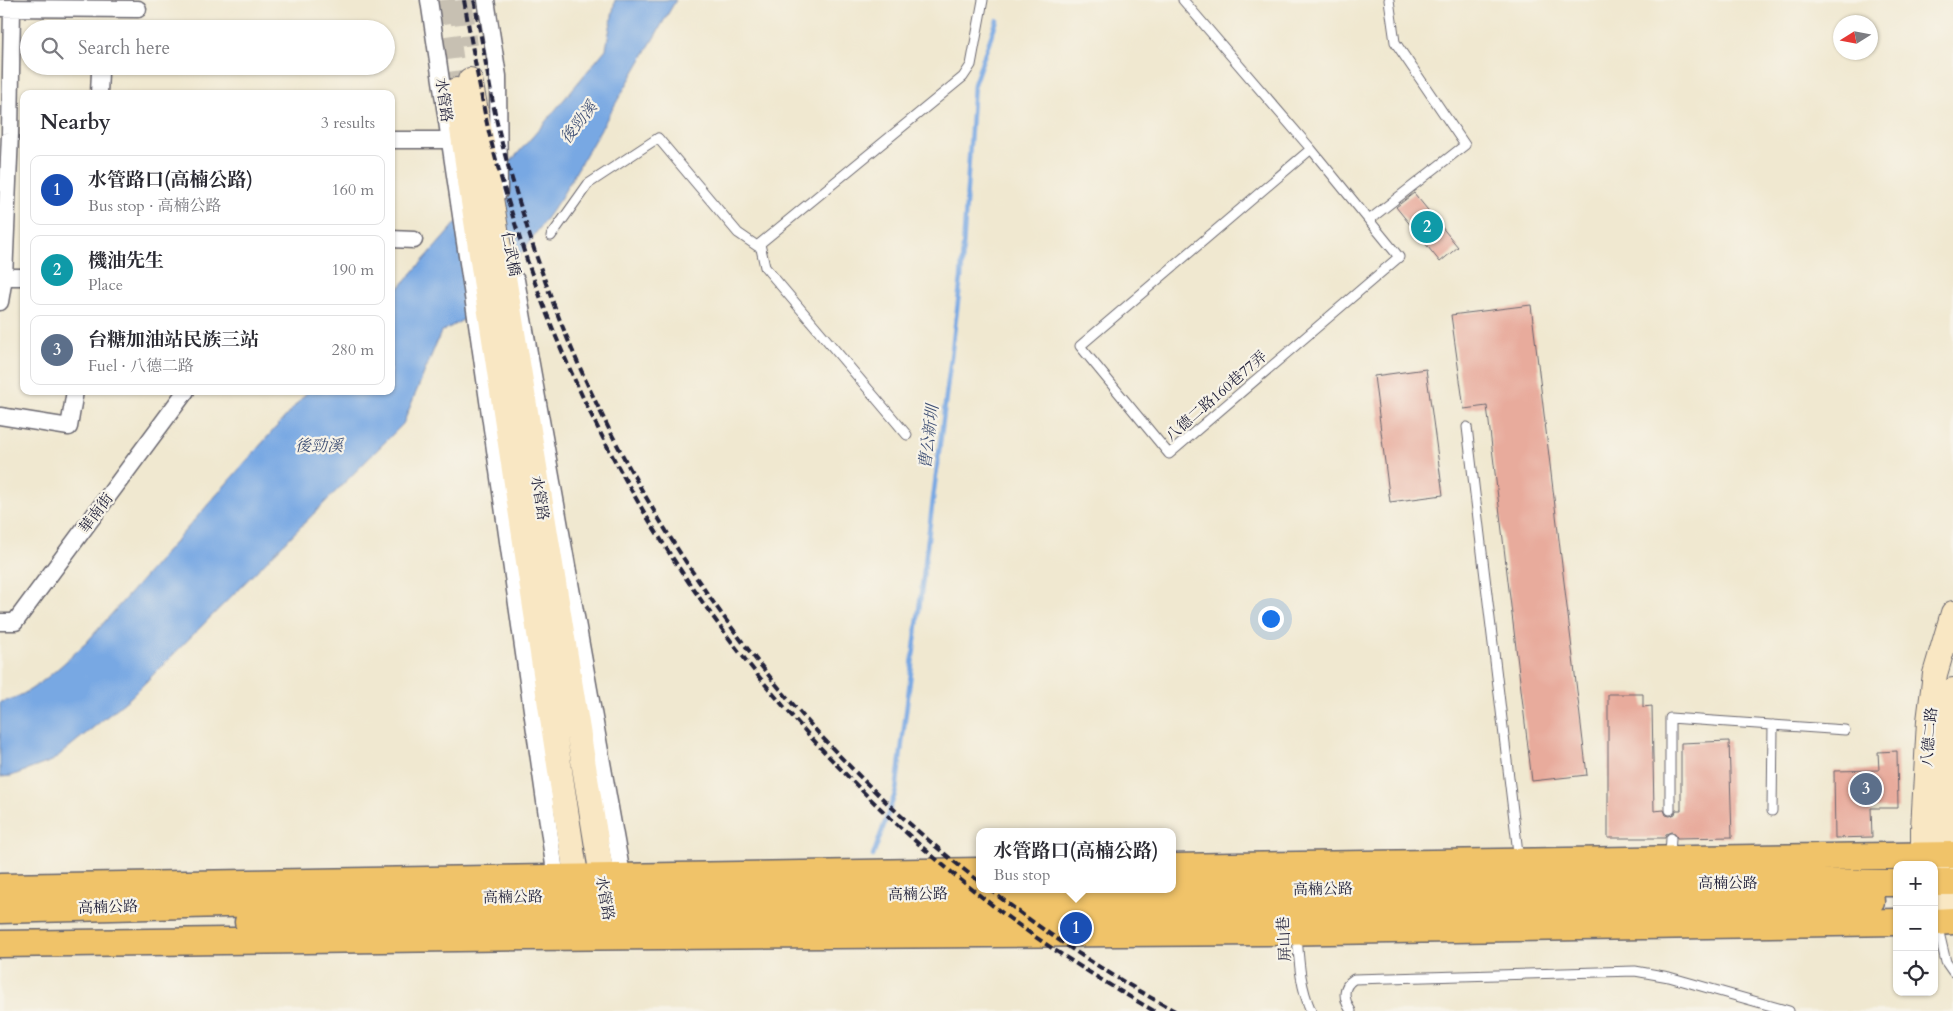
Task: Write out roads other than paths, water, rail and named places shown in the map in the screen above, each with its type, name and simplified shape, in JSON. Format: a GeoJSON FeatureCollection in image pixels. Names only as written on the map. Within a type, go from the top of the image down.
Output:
{"type":"FeatureCollection","features":[{"type":"Feature","properties":{"kind":"main road","name":"高楠公路"},"geometry":{"type":"LineString","coordinates":[[1176,868],[1296,894],[1520,872],[1670,848],[1935,857]]}},
{"type":"Feature","properties":{"kind":"main road","name":"高楠公路"},"geometry":{"type":"LineString","coordinates":[[0,944],[593,902],[976,870]]}},
{"type":"Feature","properties":{"kind":"main road","name":"高楠公路"},"geometry":{"type":"LineString","coordinates":[[1520,872],[1893,883]]}},
{"type":"Feature","properties":{"kind":"main road","name":"高楠公路"},"geometry":{"type":"LineString","coordinates":[[0,887],[593,902]]}},
{"type":"Feature","properties":{"kind":"main road","name":"高楠公路"},"geometry":{"type":"LineString","coordinates":[[0,910],[1296,894],[1893,900]]}},
{"type":"Feature","properties":{"kind":"main road","name":"高楠公路"},"geometry":{"type":"LineString","coordinates":[[0,926],[593,902],[1296,894],[1893,922]]}},
{"type":"Feature","properties":{"kind":"street","name":"水管路"},"geometry":{"type":"LineString","coordinates":[[428,0],[480,196]]}},
{"type":"Feature","properties":{"kind":"street"},"geometry":{"type":"LineString","coordinates":[[486,0],[498,76],[480,196],[593,902]]}},
{"type":"Feature","properties":{"kind":"street"},"geometry":{"type":"LineString","coordinates":[[0,302],[11,134],[6,8],[138,9]]}},
{"type":"Feature","properties":{"kind":"street"},"geometry":{"type":"LineString","coordinates":[[99,90],[100,75]]}},
{"type":"Feature","properties":{"kind":"street","name":"水管路"},"geometry":{"type":"LineString","coordinates":[[463,82],[465,139],[480,196]]}},
{"type":"Feature","properties":{"kind":"street"},"geometry":{"type":"LineString","coordinates":[[395,140],[465,139]]}},
{"type":"Feature","properties":{"kind":"street","name":"仁武橋"},"geometry":{"type":"LineString","coordinates":[[480,196],[501,324]]}},
{"type":"Feature","properties":{"kind":"street"},"geometry":{"type":"LineString","coordinates":[[395,239],[414,240]]}},
{"type":"Feature","properties":{"kind":"street"},"geometry":{"type":"LineString","coordinates":[[2,277],[20,277]]}},
{"type":"Feature","properties":{"kind":"street","name":"水管路"},"geometry":{"type":"LineString","coordinates":[[501,324],[593,902]]}},
{"type":"Feature","properties":{"kind":"street"},"geometry":{"type":"LineString","coordinates":[[0,416],[68,426],[74,395]]}},
{"type":"Feature","properties":{"kind":"street","name":"華南街"},"geometry":{"type":"LineString","coordinates":[[0,622],[16,622],[183,395]]}},
{"type":"Feature","properties":{"kind":"street","name":"八德二路"},"geometry":{"type":"LineString","coordinates":[[1944,903],[1935,857],[1922,828],[1935,674],[1953,612]]}},
{"type":"Feature","properties":{"kind":"street","name":"八德二路"},"geometry":{"type":"LineString","coordinates":[[1935,857],[1947,723],[1953,690]]}},
{"type":"Feature","properties":{"kind":"lane"},"geometry":{"type":"LineString","coordinates":[[551,236],[588,184],[658,138],[738,233],[757,246],[963,77],[971,65],[984,0]]}},
{"type":"Feature","properties":{"kind":"lane","name":"八德二路160巷77弄"},"geometry":{"type":"LineString","coordinates":[[1183,0],[1312,149],[1399,258],[1169,454],[1080,346],[1312,149]]}},
{"type":"Feature","properties":{"kind":"lane"},"geometry":{"type":"LineString","coordinates":[[1369,220],[1465,145],[1396,42],[1389,0]]}},
{"type":"Feature","properties":{"kind":"lane"},"geometry":{"type":"LineString","coordinates":[[760,244],[765,267],[907,435]]}},
{"type":"Feature","properties":{"kind":"lane"},"geometry":{"type":"LineString","coordinates":[[1467,427],[1520,872]]}},
{"type":"Feature","properties":{"kind":"lane"},"geometry":{"type":"LineString","coordinates":[[1670,810],[1670,718],[1845,730]]}},
{"type":"Feature","properties":{"kind":"lane"},"geometry":{"type":"LineString","coordinates":[[1772,811],[1773,725]]}},
{"type":"Feature","properties":{"kind":"lane","name":"屏山巷"},"geometry":{"type":"LineString","coordinates":[[1296,894],[1300,980],[1304,996],[1311,1011]]}},
{"type":"Feature","properties":{"kind":"lane"},"geometry":{"type":"LineString","coordinates":[[1944,903],[1946,962],[1953,972]]}},
{"type":"Feature","properties":{"kind":"lane"},"geometry":{"type":"LineString","coordinates":[[1351,1011],[1346,1001],[1345,987],[1348,982],[1354,979],[1635,971],[1669,976],[1789,1011]]}},
{"type":"Feature","properties":{"kind":"water","name":"後勁溪"},"geometry":{"type":"Polygon","coordinates":[[[615,0],[676,0],[560,199],[481,310],[441,332],[403,424],[131,697],[52,761],[11,776],[0,777],[0,702],[24,694],[35,687],[86,643],[304,395],[395,395],[395,292],[541,127],[606,49],[615,0]]]}},
{"type":"Feature","properties":{"kind":"waterway","name":"曹公新圳"},"geometry":{"type":"LineString","coordinates":[[873,856],[896,791],[961,278],[974,84],[997,20]]}},
{"type":"Feature","properties":{"kind":"tunnel"},"geometry":{"type":"LineString","coordinates":[[443,0],[455,84]]}},
{"type":"Feature","properties":{"kind":"tunnel"},"geometry":{"type":"LineString","coordinates":[[460,0],[466,46]]}},
{"type":"Feature","properties":{"kind":"railway"},"geometry":{"type":"LineString","coordinates":[[464,0],[486,119],[495,156],[513,217],[549,321],[594,420],[646,516],[706,607],[772,693],[845,774],[924,849],[976,891]]}},
{"type":"Feature","properties":{"kind":"railway"},"geometry":{"type":"LineString","coordinates":[[474,0],[502,143],[523,214],[556,310],[597,404],[645,495],[700,583],[762,667],[829,745],[902,817],[976,879]]}},
{"type":"Feature","properties":{"kind":"railway"},"geometry":{"type":"LineString","coordinates":[[978,893],[1026,931],[1154,1011]]}},
{"type":"Feature","properties":{"kind":"railway"},"geometry":{"type":"LineString","coordinates":[[994,893],[1080,954],[1127,984],[1175,1011]]}},
{"type":"Feature","properties":{"kind":"place","name":"機油先生"},"geometry":{"type":"Point","coordinates":[1427,227]}},
{"type":"Feature","properties":{"kind":"place","name":"台糖加油站民族三站"},"geometry":{"type":"Point","coordinates":[1866,789]}},
{"type":"Feature","properties":{"kind":"place","name":"水管路口(高楠公路)"},"geometry":{"type":"Point","coordinates":[1076,928]}}]}
